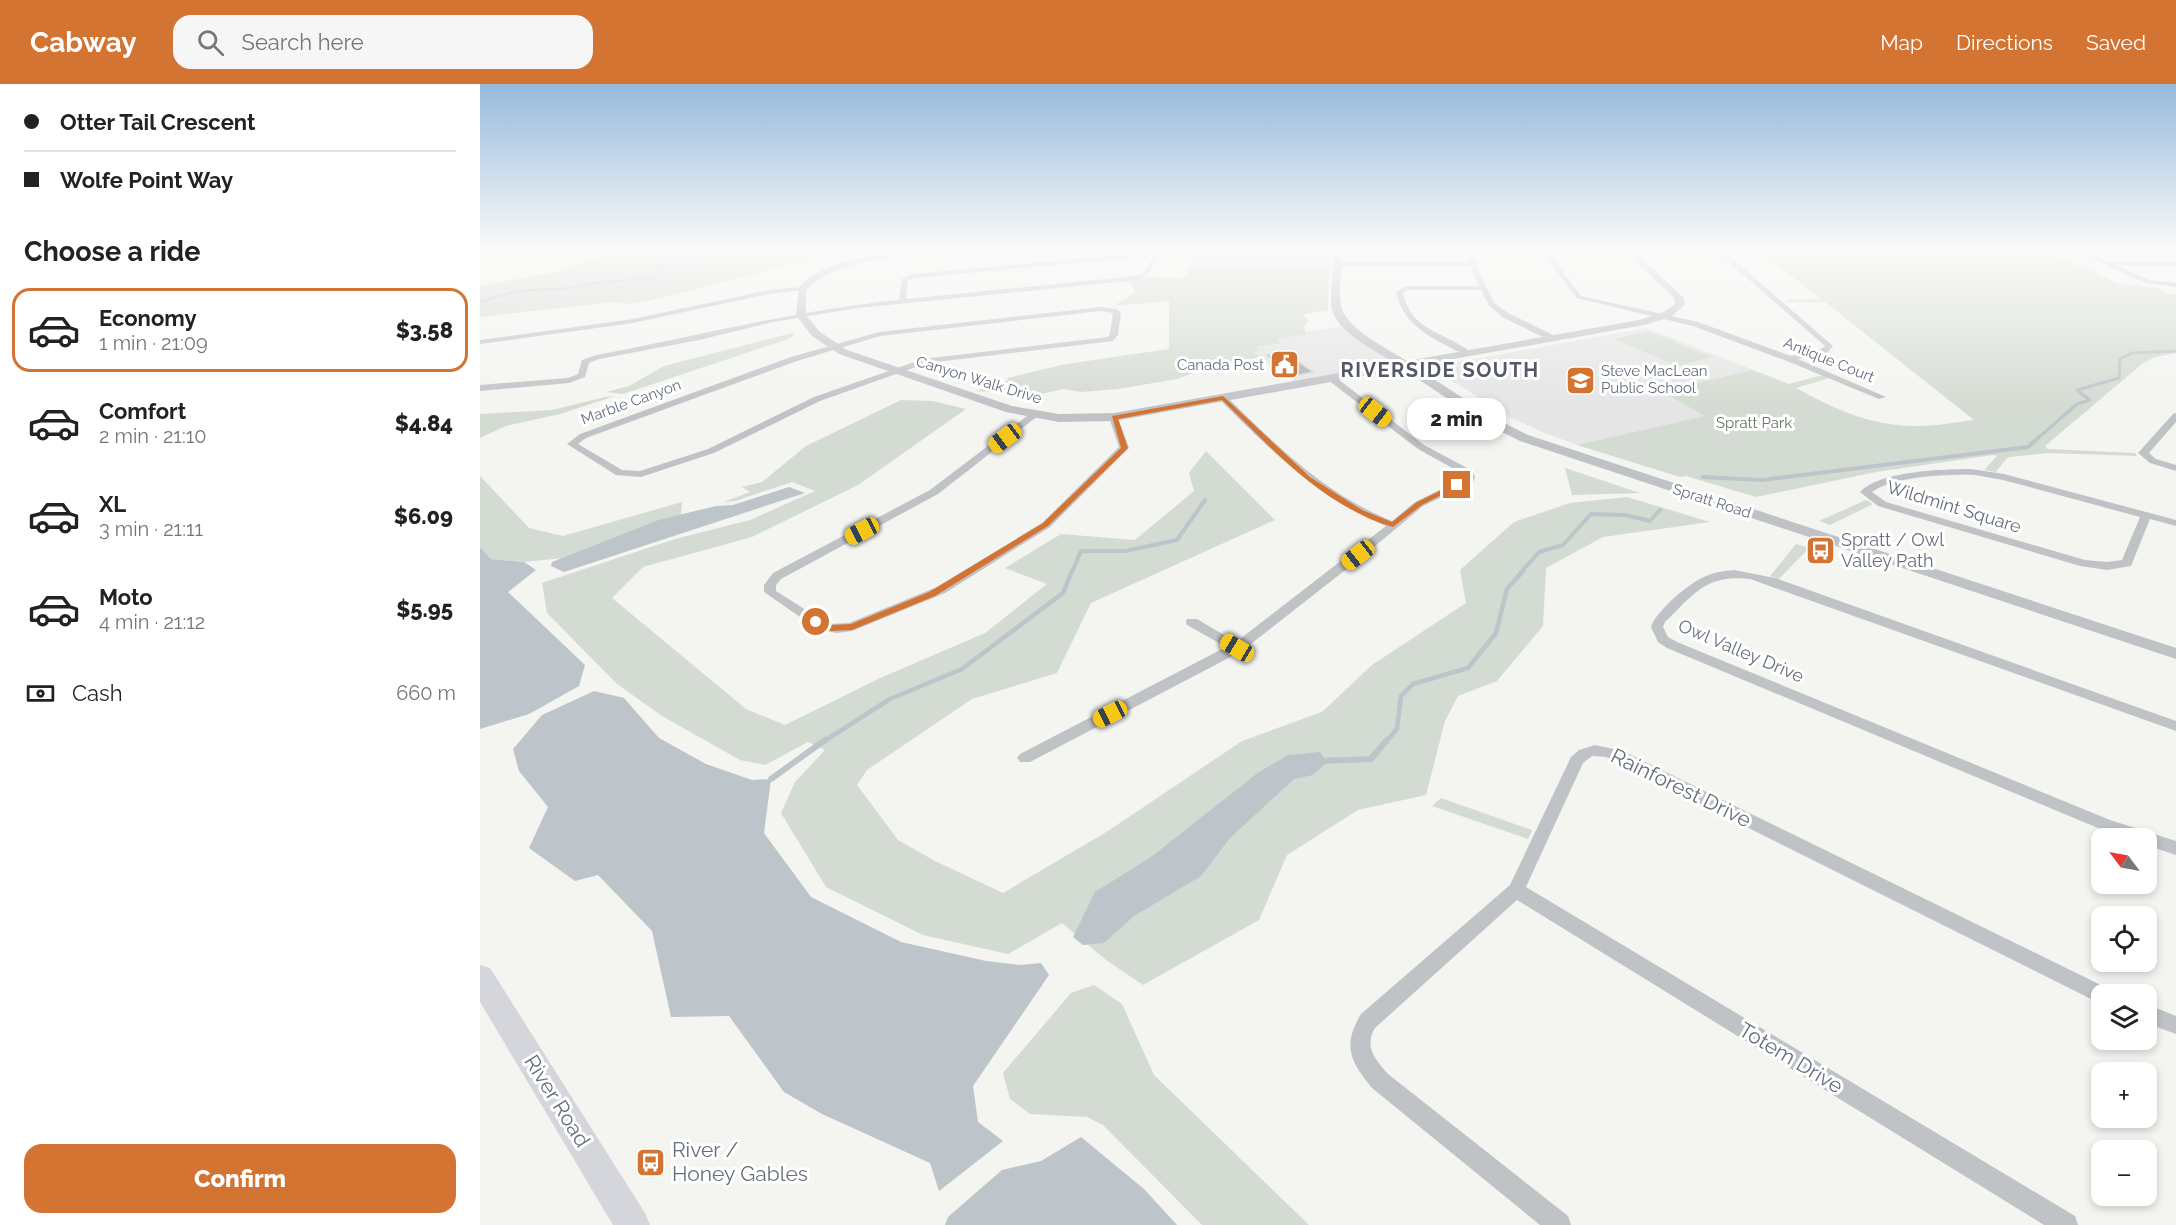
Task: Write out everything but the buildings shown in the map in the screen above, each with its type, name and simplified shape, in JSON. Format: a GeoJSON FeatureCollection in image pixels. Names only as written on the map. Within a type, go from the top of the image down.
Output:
{"type":"FeatureCollection","features":[{"type":"Feature","properties":{"kind":"main road","name":"River Road"},"geometry":{"type":"LineString","coordinates":[[480,977],[627,1223]]}},
{"type":"Feature","properties":{"kind":"street"},"geometry":{"type":"LineString","coordinates":[[480,342],[633,321],[725,301]]}},
{"type":"Feature","properties":{"kind":"street"},"geometry":{"type":"LineString","coordinates":[[801,301],[801,315]]}},
{"type":"Feature","properties":{"kind":"street"},"geometry":{"type":"LineString","coordinates":[[480,388],[569,380],[582,375],[585,362],[597,357],[689,340],[801,315],[909,301]]}},
{"type":"Feature","properties":{"kind":"street","name":"Spratt Road"},"geometry":{"type":"LineString","coordinates":[[1336,301],[1342,320],[1363,339],[1488,420],[1541,445],[2176,654]]}},
{"type":"Feature","properties":{"kind":"street"},"geometry":{"type":"LineString","coordinates":[[1401,301],[1403,310],[1410,318],[1468,353]]}},
{"type":"Feature","properties":{"kind":"street"},"geometry":{"type":"LineString","coordinates":[[1490,301],[1505,315],[1554,339]]}},
{"type":"Feature","properties":{"kind":"street","name":"Antique Court"},"geometry":{"type":"LineString","coordinates":[[1599,301],[1689,322],[1790,359],[1882,397]]}},
{"type":"Feature","properties":{"kind":"street"},"geometry":{"type":"LineString","coordinates":[[1663,315],[1677,308],[1680,301]]}},
{"type":"Feature","properties":{"kind":"street"},"geometry":{"type":"LineString","coordinates":[[1777,301],[1829,346],[1824,351],[1790,359]]}},
{"type":"Feature","properties":{"kind":"street"},"geometry":{"type":"LineString","coordinates":[[832,347],[903,329],[1101,309],[1114,310],[1117,313],[1114,335],[1105,340],[932,360],[895,371]]}},
{"type":"Feature","properties":{"kind":"street","name":"Canyon Walk Drive"},"geometry":{"type":"LineString","coordinates":[[801,315],[816,334],[832,347],[895,371],[1010,409],[1035,415],[1079,419],[1114,417],[1223,398],[1645,322],[1663,315]]}},
{"type":"Feature","properties":{"kind":"street","name":"Marble Canyon"},"geometry":{"type":"LineString","coordinates":[[832,347],[595,431],[577,439],[572,444],[620,473],[641,474],[702,454],[817,399],[895,371]]}},
{"type":"Feature","properties":{"kind":"street"},"geometry":{"type":"LineString","coordinates":[[1025,758],[1237,648],[1358,555],[1419,504],[1469,480],[1469,475],[1421,447],[1331,378]]}},
{"type":"Feature","properties":{"kind":"street"},"geometry":{"type":"LineString","coordinates":[[1223,398],[1308,478],[1359,512],[1393,525]]}},
{"type":"Feature","properties":{"kind":"street"},"geometry":{"type":"LineString","coordinates":[[1035,415],[934,492],[777,576],[770,585],[770,592],[824,627],[837,629],[852,627],[941,590],[1050,522],[1122,451],[1125,446],[1114,417]]}},
{"type":"Feature","properties":{"kind":"street"},"geometry":{"type":"LineString","coordinates":[[2175,420],[2143,453],[2153,461],[2176,468]]}},
{"type":"Feature","properties":{"kind":"street","name":"Wildmint Square"},"geometry":{"type":"LineString","coordinates":[[2146,515],[2127,563],[2107,566],[2084,563],[1882,504],[1865,492],[1869,486],[1891,481],[1979,472],[2146,515],[2176,523]]}},
{"type":"Feature","properties":{"kind":"street","name":"Owl Valley Drive"},"geometry":{"type":"LineString","coordinates":[[2176,726],[1771,581],[1739,573],[1709,577],[1698,583],[1659,621],[1657,627],[1663,639],[1672,645],[2104,824],[2176,848]]}},
{"type":"Feature","properties":{"kind":"street"},"geometry":{"type":"LineString","coordinates":[[1192,622],[1237,648]]}},
{"type":"Feature","properties":{"kind":"street","name":"Rainforest Drive"},"geometry":{"type":"LineString","coordinates":[[1558,1225],[1380,1081],[1364,1062],[1359,1050],[1358,1038],[1368,1021],[1516,890],[1576,761],[1585,752],[1601,750],[1618,755],[2091,991]]}},
{"type":"Feature","properties":{"kind":"street","name":"Totem Drive"},"geometry":{"type":"LineString","coordinates":[[1516,890],[2066,1225]]}},
{"type":"Feature","properties":{"kind":"street"},"geometry":{"type":"LineString","coordinates":[[2157,1017],[2176,1025]]}},
{"type":"Feature","properties":{"kind":"shaded area"},"geometry":{"type":"Polygon","coordinates":[[[1344,326],[1398,364],[1295,382],[1248,350],[1270,338],[1344,326]]]}},
{"type":"Feature","properties":{"kind":"shaded area","name":"Steve MacLean Public School"},"geometry":{"type":"Polygon","coordinates":[[[1647,328],[1753,370],[1662,391],[1707,416],[1577,445],[1506,415],[1431,367],[1647,328]]]}},
{"type":"Feature","properties":{"kind":"shaded area"},"geometry":{"type":"Polygon","coordinates":[[[789,487],[805,493],[564,572],[551,566],[552,562],[658,520],[716,506],[733,505],[789,487]]]}},
{"type":"Feature","properties":{"kind":"shaded area"},"geometry":{"type":"Polygon","coordinates":[[[480,547],[491,559],[524,562],[536,570],[508,592],[585,665],[579,686],[529,714],[480,729],[480,547]]]}},
{"type":"Feature","properties":{"kind":"shaded area"},"geometry":{"type":"Polygon","coordinates":[[[594,691],[624,698],[659,738],[706,764],[752,780],[771,779],[764,833],[811,897],[901,942],[986,961],[1021,965],[1041,963],[1049,975],[973,1086],[978,1122],[1003,1141],[939,1191],[930,1163],[822,1114],[784,1092],[729,1016],[671,1017],[652,931],[598,875],[575,881],[529,848],[548,807],[519,771],[513,749],[542,715],[594,691]]]}},
{"type":"Feature","properties":{"kind":"shaded area"},"geometry":{"type":"Polygon","coordinates":[[[1320,752],[1327,762],[1313,775],[1294,779],[1230,838],[1201,876],[1134,916],[1104,943],[1083,945],[1073,937],[1095,892],[1151,857],[1259,772],[1288,755],[1320,752]]]}},
{"type":"Feature","properties":{"kind":"shaded area"},"geometry":{"type":"Polygon","coordinates":[[[1081,1137],[1144,1189],[1177,1225],[945,1225],[948,1217],[1002,1170],[1041,1161],[1081,1137]]]}},
{"type":"Feature","properties":{"kind":"green space"},"geometry":{"type":"Polygon","coordinates":[[[480,301],[647,301],[628,304],[613,302],[480,317],[480,301]]]}},
{"type":"Feature","properties":{"kind":"green space"},"geometry":{"type":"Polygon","coordinates":[[[1121,301],[1166,301],[1114,306],[1121,301]]]}},
{"type":"Feature","properties":{"kind":"green space"},"geometry":{"type":"Polygon","coordinates":[[[1169,301],[1328,301],[1328,310],[1305,314],[1304,316],[1309,321],[1304,326],[1306,334],[1276,339],[1280,343],[1256,347],[1259,350],[1253,352],[1260,357],[1212,366],[1177,379],[1118,389],[1081,392],[1064,389],[1036,395],[976,391],[1004,382],[1008,380],[1007,378],[1066,364],[1169,349],[1169,301]]]}},
{"type":"Feature","properties":{"kind":"green space","name":"Spratt Park"},"geometry":{"type":"Polygon","coordinates":[[[2176,301],[2176,353],[2155,357],[2142,364],[2045,446],[2048,449],[2135,453],[2137,456],[2048,453],[2010,457],[1996,472],[1984,470],[1997,456],[1993,455],[1876,472],[1756,497],[1686,476],[1680,477],[1577,445],[1705,416],[1661,391],[1753,370],[1789,384],[1823,375],[1830,378],[1796,388],[1839,410],[1870,420],[1902,426],[1919,426],[1974,420],[1825,302],[1788,302],[2176,301]]]}},
{"type":"Feature","properties":{"kind":"green space"},"geometry":{"type":"Polygon","coordinates":[[[1648,331],[1712,357],[1677,366],[1615,339],[1648,331]]]}},
{"type":"Feature","properties":{"kind":"green space"},"geometry":{"type":"Polygon","coordinates":[[[792,333],[794,335],[788,339],[623,394],[606,392],[629,386],[664,366],[792,333]]]}},
{"type":"Feature","properties":{"kind":"green space"},"geometry":{"type":"Polygon","coordinates":[[[615,396],[560,414],[506,426],[480,438],[480,414],[552,410],[615,396]]]}},
{"type":"Feature","properties":{"kind":"green space"},"geometry":{"type":"Polygon","coordinates":[[[901,400],[933,401],[966,409],[858,485],[752,537],[643,567],[612,598],[746,709],[785,725],[878,679],[985,633],[1047,584],[1005,568],[1061,534],[1135,540],[1194,491],[1189,473],[1206,451],[1275,520],[1091,603],[1057,673],[972,699],[867,770],[857,785],[898,840],[935,861],[1003,893],[1108,831],[1242,741],[1322,712],[1372,665],[1466,603],[1460,570],[1514,522],[1570,503],[1627,497],[1710,522],[1603,537],[1546,568],[1543,626],[1497,681],[1458,696],[1445,721],[1426,795],[1358,810],[1287,855],[1259,920],[1143,985],[1106,960],[1062,923],[1008,954],[923,935],[826,887],[781,813],[795,782],[825,750],[808,742],[765,765],[740,760],[662,716],[617,684],[547,613],[542,583],[675,539],[750,520],[815,491],[792,482],[735,501],[724,502],[750,492],[742,487],[762,482],[806,446],[901,400]]]}},
{"type":"Feature","properties":{"kind":"green space"},"geometry":{"type":"Polygon","coordinates":[[[1565,468],[1640,493],[1572,495],[1565,468]]]}},
{"type":"Feature","properties":{"kind":"green space"},"geometry":{"type":"Polygon","coordinates":[[[480,476],[529,528],[563,536],[682,502],[681,515],[658,520],[563,558],[524,562],[491,559],[480,547],[480,476]]]}},
{"type":"Feature","properties":{"kind":"green space"},"geometry":{"type":"Polygon","coordinates":[[[1866,500],[1873,504],[1830,525],[1819,521],[1866,500]]]}},
{"type":"Feature","properties":{"kind":"green space"},"geometry":{"type":"Polygon","coordinates":[[[1796,544],[1809,548],[1779,579],[1770,576],[1796,544]]]}},
{"type":"Feature","properties":{"kind":"green space"},"geometry":{"type":"Polygon","coordinates":[[[1441,798],[1532,830],[1528,839],[1432,806],[1441,798]]]}},
{"type":"Feature","properties":{"kind":"green space"},"geometry":{"type":"Polygon","coordinates":[[[1094,985],[1122,1004],[1154,1075],[1309,1225],[1202,1225],[1103,1125],[1087,1117],[1030,1114],[1010,1099],[1003,1073],[1071,993],[1094,985]]]}},
{"type":"Feature","properties":{"kind":"waterway"},"geometry":{"type":"LineString","coordinates":[[2037,439],[2077,404],[2090,400],[2077,390],[2119,378],[2120,359],[2132,353],[2176,351]]}},
{"type":"Feature","properties":{"kind":"waterway"},"geometry":{"type":"LineString","coordinates":[[1703,477],[1762,480],[2028,447],[2039,437]]}},
{"type":"Feature","properties":{"kind":"waterway"},"geometry":{"type":"LineString","coordinates":[[1072,572],[1081,551],[1125,551],[1177,540],[1205,500]]}},
{"type":"Feature","properties":{"kind":"waterway"},"geometry":{"type":"LineString","coordinates":[[1521,572],[1539,552],[1563,545],[1591,514],[1625,515],[1650,521],[1660,510]]}},
{"type":"Feature","properties":{"kind":"waterway"},"geometry":{"type":"LineString","coordinates":[[823,742],[890,699],[962,669],[1063,593],[1072,571]]}},
{"type":"Feature","properties":{"kind":"waterway"},"geometry":{"type":"LineString","coordinates":[[1386,742],[1397,729],[1401,696],[1413,684],[1468,668],[1496,633],[1507,589],[1523,571]]}},
{"type":"Feature","properties":{"kind":"waterway"},"geometry":{"type":"LineString","coordinates":[[771,779],[825,740]]}},
{"type":"Feature","properties":{"kind":"waterway"},"geometry":{"type":"LineString","coordinates":[[1321,761],[1371,759],[1387,740]]}},
{"type":"Feature","properties":{"kind":"place","name":"Canada Post"},"geometry":{"type":"Point","coordinates":[1285,365]}},
{"type":"Feature","properties":{"kind":"place","name":"Steve MacLean Public School"},"geometry":{"type":"Point","coordinates":[1580,380]}},
{"type":"Feature","properties":{"kind":"place","name":"Spratt / Owl Valley Path"},"geometry":{"type":"Point","coordinates":[1820,550]}},
{"type":"Feature","properties":{"kind":"place","name":"River / Honey Gables"},"geometry":{"type":"Point","coordinates":[651,1162]}},
{"type":"Feature","properties":{"kind":"district","name":"RIVERSIDE SOUTH"},"geometry":{"type":"Point","coordinates":[1440,370]}},
{"type":"Feature","properties":{"kind":"route"},"geometry":{"type":"LineString","coordinates":[[816,622],[830,628],[852,627],[932,594],[1046,525],[1124,448],[1114,417],[1223,398],[1293,466],[1337,500],[1372,518],[1393,525],[1419,504],[1457,485]]}}]}
